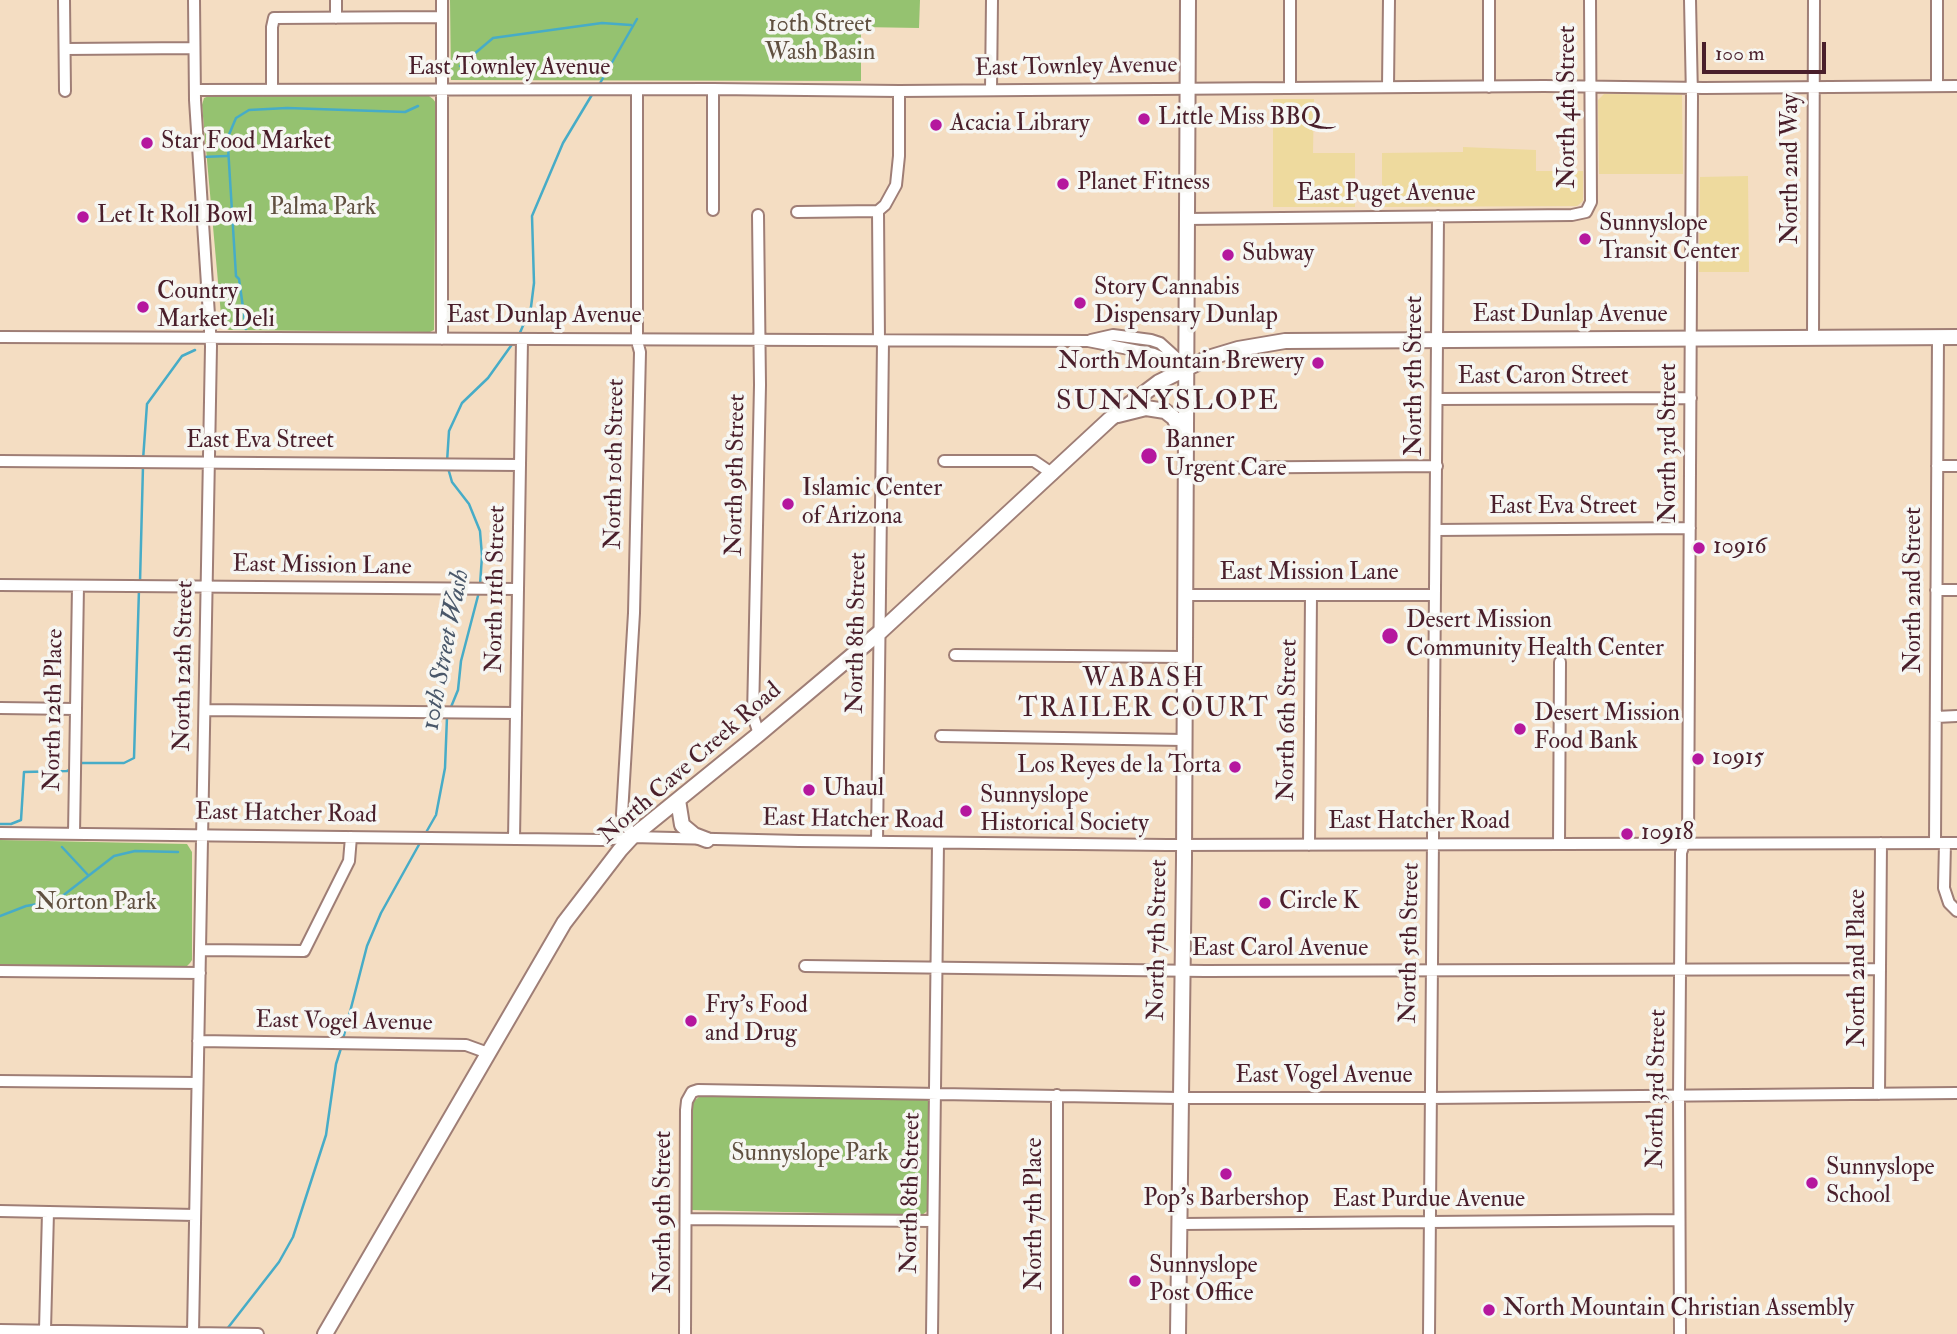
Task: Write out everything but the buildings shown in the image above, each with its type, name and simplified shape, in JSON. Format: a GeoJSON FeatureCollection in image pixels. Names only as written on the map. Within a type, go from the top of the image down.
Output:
{"type":"FeatureCollection","features":[{"type":"Feature","properties":{"kind":"main road","name":"North 7th Street"},"geometry":{"type":"LineString","coordinates":[[1178,1334],[1181,1224],[1188,0]]}},
{"type":"Feature","properties":{"kind":"main road","name":"East Dunlap Avenue"},"geometry":{"type":"LineString","coordinates":[[1187,368],[1232,350],[1285,341],[1957,337]]}},
{"type":"Feature","properties":{"kind":"main road","name":"North Cave Creek Road"},"geometry":{"type":"LineString","coordinates":[[324,1334],[571,912],[632,837],[760,734],[880,632],[1111,419],[1141,394],[1187,368]]}},
{"type":"Feature","properties":{"kind":"main road"},"geometry":{"type":"LineString","coordinates":[[1111,419],[1138,410],[1154,408],[1165,411],[1181,428],[1186,443]]}},
{"type":"Feature","properties":{"kind":"main road"},"geometry":{"type":"LineString","coordinates":[[678,800],[680,819],[685,830],[707,839]]}},
{"type":"Feature","properties":{"kind":"street"},"geometry":{"type":"LineString","coordinates":[[64,0],[65,91]]}},
{"type":"Feature","properties":{"kind":"street","name":"North 12th Street"},"geometry":{"type":"LineString","coordinates":[[193,1333],[211,337],[195,90],[194,0]]}},
{"type":"Feature","properties":{"kind":"street"},"geometry":{"type":"LineString","coordinates":[[336,0],[336,18]]}},
{"type":"Feature","properties":{"kind":"street"},"geometry":{"type":"LineString","coordinates":[[442,0],[442,339]]}},
{"type":"Feature","properties":{"kind":"street"},"geometry":{"type":"LineString","coordinates":[[990,90],[992,0]]}},
{"type":"Feature","properties":{"kind":"street"},"geometry":{"type":"LineString","coordinates":[[1290,0],[1290,88]]}},
{"type":"Feature","properties":{"kind":"street"},"geometry":{"type":"LineString","coordinates":[[1388,87],[1389,0]]}},
{"type":"Feature","properties":{"kind":"street"},"geometry":{"type":"LineString","coordinates":[[1489,0],[1489,87]]}},
{"type":"Feature","properties":{"kind":"street","name":"North 4th Street"},"geometry":{"type":"LineString","coordinates":[[1586,212],[1591,202],[1590,0]]}},
{"type":"Feature","properties":{"kind":"street","name":"North 3rd Street"},"geometry":{"type":"LineString","coordinates":[[1680,1334],[1678,1220],[1681,853],[1686,844],[1691,398],[1690,0]]}},
{"type":"Feature","properties":{"kind":"street","name":"North 2nd Way"},"geometry":{"type":"LineString","coordinates":[[1813,338],[1814,0]]}},
{"type":"Feature","properties":{"kind":"street"},"geometry":{"type":"LineString","coordinates":[[1937,0],[1937,86]]}},
{"type":"Feature","properties":{"kind":"street"},"geometry":{"type":"LineString","coordinates":[[272,89],[274,18],[442,17]]}},
{"type":"Feature","properties":{"kind":"street"},"geometry":{"type":"LineString","coordinates":[[65,49],[194,48]]}},
{"type":"Feature","properties":{"kind":"street","name":"East Townley Avenue"},"geometry":{"type":"LineString","coordinates":[[195,90],[899,91],[1957,86]]}},
{"type":"Feature","properties":{"kind":"street"},"geometry":{"type":"LineString","coordinates":[[713,89],[713,210]]}},
{"type":"Feature","properties":{"kind":"street","name":"North 10th Street"},"geometry":{"type":"LineString","coordinates":[[632,837],[622,814],[634,602],[640,352],[637,341],[637,90]]}},
{"type":"Feature","properties":{"kind":"street"},"geometry":{"type":"LineString","coordinates":[[797,212],[878,211],[886,205],[896,185],[899,91]]}},
{"type":"Feature","properties":{"kind":"street","name":"North 8th Street"},"geometry":{"type":"LineString","coordinates":[[877,842],[881,341],[878,211]]}},
{"type":"Feature","properties":{"kind":"street","name":"East Puget Avenue"},"geometry":{"type":"LineString","coordinates":[[1185,219],[1572,215],[1586,212]]}},
{"type":"Feature","properties":{"kind":"street","name":"North 9th Street"},"geometry":{"type":"LineString","coordinates":[[758,215],[760,384],[753,716],[760,734]]}},
{"type":"Feature","properties":{"kind":"street","name":"North 5th Street"},"geometry":{"type":"LineString","coordinates":[[1429,1334],[1438,216]]}},
{"type":"Feature","properties":{"kind":"street","name":"East Dunlap Avenue"},"geometry":{"type":"LineString","coordinates":[[0,337],[1088,341],[1154,354],[1187,368]]}},
{"type":"Feature","properties":{"kind":"street","name":"North 2nd Street"},"geometry":{"type":"LineString","coordinates":[[1938,338],[1936,716],[1946,843],[1944,888],[1949,903],[1957,911]]}},
{"type":"Feature","properties":{"kind":"street","name":"North 11th Street"},"geometry":{"type":"LineString","coordinates":[[514,839],[522,340]]}},
{"type":"Feature","properties":{"kind":"street","name":"East Caron Street"},"geometry":{"type":"LineString","coordinates":[[1437,399],[1691,398]]}},
{"type":"Feature","properties":{"kind":"street","name":"East Eva Street"},"geometry":{"type":"LineString","coordinates":[[0,461],[520,465]]}},
{"type":"Feature","properties":{"kind":"street"},"geometry":{"type":"LineString","coordinates":[[944,461],[1034,461],[1053,474]]}},
{"type":"Feature","properties":{"kind":"street"},"geometry":{"type":"LineString","coordinates":[[1186,468],[1437,466]]}},
{"type":"Feature","properties":{"kind":"street"},"geometry":{"type":"LineString","coordinates":[[1937,466],[1957,466]]}},
{"type":"Feature","properties":{"kind":"street","name":"East Eva Street"},"geometry":{"type":"LineString","coordinates":[[1436,530],[1690,528]]}},
{"type":"Feature","properties":{"kind":"street","name":"East Mission Lane"},"geometry":{"type":"LineString","coordinates":[[0,586],[518,589]]}},
{"type":"Feature","properties":{"kind":"street","name":"North 12th Place"},"geometry":{"type":"LineString","coordinates":[[74,834],[78,586]]}},
{"type":"Feature","properties":{"kind":"street"},"geometry":{"type":"LineString","coordinates":[[1936,590],[1957,590]]}},
{"type":"Feature","properties":{"kind":"street","name":"East Mission Lane"},"geometry":{"type":"LineString","coordinates":[[1184,595],[1435,595]]}},
{"type":"Feature","properties":{"kind":"street","name":"North 6th Street"},"geometry":{"type":"LineString","coordinates":[[1309,845],[1311,595]]}},
{"type":"Feature","properties":{"kind":"street"},"geometry":{"type":"LineString","coordinates":[[955,655],[1184,657]]}},
{"type":"Feature","properties":{"kind":"street"},"geometry":{"type":"LineString","coordinates":[[1559,844],[1560,662]]}},
{"type":"Feature","properties":{"kind":"street"},"geometry":{"type":"LineString","coordinates":[[0,708],[76,709]]}},
{"type":"Feature","properties":{"kind":"street"},"geometry":{"type":"LineString","coordinates":[[205,710],[516,713]]}},
{"type":"Feature","properties":{"kind":"street"},"geometry":{"type":"LineString","coordinates":[[1936,716],[1957,716]]}},
{"type":"Feature","properties":{"kind":"street"},"geometry":{"type":"LineString","coordinates":[[941,736],[1184,740]]}},
{"type":"Feature","properties":{"kind":"street","name":"East Hatcher Road"},"geometry":{"type":"LineString","coordinates":[[0,833],[602,840],[632,837],[1183,845],[1946,843]]}},
{"type":"Feature","properties":{"kind":"street"},"geometry":{"type":"LineString","coordinates":[[201,950],[304,951],[349,861],[351,837]]}},
{"type":"Feature","properties":{"kind":"street","name":"North 8th Street"},"geometry":{"type":"LineString","coordinates":[[932,1334],[938,843]]}},
{"type":"Feature","properties":{"kind":"street","name":"North 2nd Place"},"geometry":{"type":"LineString","coordinates":[[1879,1094],[1881,843]]}},
{"type":"Feature","properties":{"kind":"street","name":"East Carol Avenue"},"geometry":{"type":"LineString","coordinates":[[805,966],[1182,971],[1880,969]]}},
{"type":"Feature","properties":{"kind":"street"},"geometry":{"type":"LineString","coordinates":[[0,971],[200,973]]}},
{"type":"Feature","properties":{"kind":"street","name":"East Vogel Avenue"},"geometry":{"type":"LineString","coordinates":[[198,1041],[467,1045],[488,1052]]}},
{"type":"Feature","properties":{"kind":"street"},"geometry":{"type":"LineString","coordinates":[[0,1081],[197,1083]]}},
{"type":"Feature","properties":{"kind":"street","name":"East Vogel Avenue"},"geometry":{"type":"LineString","coordinates":[[692,1092],[704,1090],[1180,1098],[1957,1093]]}},
{"type":"Feature","properties":{"kind":"street","name":"North 9th Street"},"geometry":{"type":"LineString","coordinates":[[685,1334],[686,1110],[692,1092]]}},
{"type":"Feature","properties":{"kind":"street","name":"North 7th Place"},"geometry":{"type":"LineString","coordinates":[[1057,1095],[1057,1334]]}},
{"type":"Feature","properties":{"kind":"street"},"geometry":{"type":"LineString","coordinates":[[0,1211],[195,1215]]}},
{"type":"Feature","properties":{"kind":"street"},"geometry":{"type":"LineString","coordinates":[[45,1331],[48,1212]]}},
{"type":"Feature","properties":{"kind":"street"},"geometry":{"type":"LineString","coordinates":[[686,1219],[933,1221]]}},
{"type":"Feature","properties":{"kind":"street","name":"East Purdue Avenue"},"geometry":{"type":"LineString","coordinates":[[1181,1224],[1678,1220]]}},
{"type":"Feature","properties":{"kind":"street"},"geometry":{"type":"LineString","coordinates":[[0,1330],[258,1334]]}},
{"type":"Feature","properties":{"kind":"green space","name":"10th Street Wash Basin"},"geometry":{"type":"Polygon","coordinates":[[[450,0],[920,0],[919,28],[861,27],[861,81],[451,80],[450,0]]]}},
{"type":"Feature","properties":{"kind":"green space","name":"Palma Park"},"geometry":{"type":"Polygon","coordinates":[[[429,96],[433,99],[436,103],[434,330],[229,330],[222,326],[202,105],[204,98],[429,96]]]}},
{"type":"Feature","properties":{"kind":"green space","name":"Norton Park"},"geometry":{"type":"Polygon","coordinates":[[[0,840],[187,844],[192,852],[192,960],[184,969],[0,968],[0,840]]]}},
{"type":"Feature","properties":{"kind":"green space","name":"Sunnyslope Park"},"geometry":{"type":"Polygon","coordinates":[[[701,1095],[926,1099],[930,1102],[930,1209],[922,1215],[692,1210],[689,1206],[691,1104],[701,1095]]]}},
{"type":"Feature","properties":{"kind":"sand"},"geometry":{"type":"Polygon","coordinates":[[[1604,94],[1682,95],[1683,174],[1599,174],[1598,100],[1604,94]]]}},
{"type":"Feature","properties":{"kind":"sand"},"geometry":{"type":"Polygon","coordinates":[[[1273,99],[1314,99],[1313,153],[1355,153],[1355,207],[1273,207],[1273,99]]]}},
{"type":"Feature","properties":{"kind":"sand"},"geometry":{"type":"Polygon","coordinates":[[[1463,147],[1536,150],[1536,171],[1583,171],[1583,201],[1577,206],[1382,207],[1382,153],[1463,152],[1463,147]]]}},
{"type":"Feature","properties":{"kind":"sand"},"geometry":{"type":"Polygon","coordinates":[[[1748,176],[1749,272],[1699,272],[1700,177],[1748,176]]]}},
{"type":"Feature","properties":{"kind":"waterway","name":"10th Street Wash"},"geometry":{"type":"LineString","coordinates":[[599,85],[637,19]]}},
{"type":"Feature","properties":{"kind":"waterway","name":"10th Street Wash"},"geometry":{"type":"LineString","coordinates":[[460,66],[493,38],[602,23],[631,25]]}},
{"type":"Feature","properties":{"kind":"waterway","name":"10th Street Wash"},"geometry":{"type":"LineString","coordinates":[[519,335],[531,307],[534,283],[532,216],[563,143],[593,93]]}},
{"type":"Feature","properties":{"kind":"waterway"},"geometry":{"type":"LineString","coordinates":[[246,329],[239,279],[236,276],[228,147],[228,137],[236,118],[249,110],[287,108],[405,112],[418,106]]}},
{"type":"Feature","properties":{"kind":"waterway"},"geometry":{"type":"LineString","coordinates":[[202,157],[227,156]]}},
{"type":"Feature","properties":{"kind":"waterway","name":"10th Street Wash"},"geometry":{"type":"LineString","coordinates":[[447,462],[449,431],[462,403],[488,378],[513,343]]}},
{"type":"Feature","properties":{"kind":"waterway"},"geometry":{"type":"LineString","coordinates":[[143,460],[147,404],[182,356],[195,350]]}},
{"type":"Feature","properties":{"kind":"waterway"},"geometry":{"type":"LineString","coordinates":[[140,582],[143,466]]}},
{"type":"Feature","properties":{"kind":"waterway","name":"10th Street Wash"},"geometry":{"type":"LineString","coordinates":[[448,468],[452,482],[469,504],[480,531],[480,585]]}},
{"type":"Feature","properties":{"kind":"waterway"},"geometry":{"type":"LineString","coordinates":[[78,765],[124,763],[134,758],[139,589]]}},
{"type":"Feature","properties":{"kind":"waterway","name":"10th Street Wash"},"geometry":{"type":"LineString","coordinates":[[451,707],[458,690],[461,661],[479,592]]}},
{"type":"Feature","properties":{"kind":"waterway","name":"10th Street Wash"},"geometry":{"type":"LineString","coordinates":[[424,836],[436,815],[445,768],[447,717]]}},
{"type":"Feature","properties":{"kind":"waterway"},"geometry":{"type":"LineString","coordinates":[[0,824],[21,820],[24,772],[72,769]]}},
{"type":"Feature","properties":{"kind":"waterway","name":"10th Street Wash"},"geometry":{"type":"LineString","coordinates":[[343,1039],[367,946],[381,913],[421,841]]}},
{"type":"Feature","properties":{"kind":"waterway"},"geometry":{"type":"LineString","coordinates":[[62,847],[88,875]]}},
{"type":"Feature","properties":{"kind":"waterway"},"geometry":{"type":"LineString","coordinates":[[0,916],[26,906],[56,901],[114,856],[135,851],[178,852]]}},
{"type":"Feature","properties":{"kind":"waterway","name":"10th Street Wash"},"geometry":{"type":"LineString","coordinates":[[227,1329],[279,1262],[293,1237],[326,1135],[336,1064],[342,1045]]}},
{"type":"Feature","properties":{"kind":"place","name":"Little Miss BBQ"},"geometry":{"type":"Point","coordinates":[1144,119]}},
{"type":"Feature","properties":{"kind":"place","name":"Acacia Library"},"geometry":{"type":"Point","coordinates":[936,125]}},
{"type":"Feature","properties":{"kind":"place","name":"Star Food Market"},"geometry":{"type":"Point","coordinates":[147,143]}},
{"type":"Feature","properties":{"kind":"place","name":"Planet Fitness"},"geometry":{"type":"Point","coordinates":[1063,184]}},
{"type":"Feature","properties":{"kind":"place","name":"Let It Roll Bowl"},"geometry":{"type":"Point","coordinates":[83,217]}},
{"type":"Feature","properties":{"kind":"place","name":"Sunnyslope Transit Center"},"geometry":{"type":"Point","coordinates":[1585,239]}},
{"type":"Feature","properties":{"kind":"place","name":"Subway"},"geometry":{"type":"Point","coordinates":[1228,255]}},
{"type":"Feature","properties":{"kind":"place","name":"Story Cannabis Dispensary Dunlap"},"geometry":{"type":"Point","coordinates":[1080,303]}},
{"type":"Feature","properties":{"kind":"place","name":"Country Market Deli"},"geometry":{"type":"Point","coordinates":[143,307]}},
{"type":"Feature","properties":{"kind":"place","name":"North Mountain Brewery"},"geometry":{"type":"Point","coordinates":[1318,363]}},
{"type":"Feature","properties":{"kind":"place","name":"Banner Urgent Care"},"geometry":{"type":"Point","coordinates":[1149,456]}},
{"type":"Feature","properties":{"kind":"place","name":"Islamic Center of Arizona"},"geometry":{"type":"Point","coordinates":[788,504]}},
{"type":"Feature","properties":{"kind":"place","name":"10916"},"geometry":{"type":"Point","coordinates":[1699,548]}},
{"type":"Feature","properties":{"kind":"place","name":"Desert Mission Community Health Center"},"geometry":{"type":"Point","coordinates":[1390,636]}},
{"type":"Feature","properties":{"kind":"place","name":"Desert Mission Food Bank"},"geometry":{"type":"Point","coordinates":[1520,729]}},
{"type":"Feature","properties":{"kind":"place","name":"10915"},"geometry":{"type":"Point","coordinates":[1698,759]}},
{"type":"Feature","properties":{"kind":"place","name":"Los Reyes de la Torta"},"geometry":{"type":"Point","coordinates":[1235,767]}},
{"type":"Feature","properties":{"kind":"place","name":"Uhaul"},"geometry":{"type":"Point","coordinates":[809,790]}},
{"type":"Feature","properties":{"kind":"place","name":"Sunnyslope Historical Society"},"geometry":{"type":"Point","coordinates":[966,811]}},
{"type":"Feature","properties":{"kind":"place","name":"10918"},"geometry":{"type":"Point","coordinates":[1627,834]}},
{"type":"Feature","properties":{"kind":"place","name":"Circle K"},"geometry":{"type":"Point","coordinates":[1265,903]}},
{"type":"Feature","properties":{"kind":"place","name":"Fry's Food and Drug"},"geometry":{"type":"Point","coordinates":[691,1021]}},
{"type":"Feature","properties":{"kind":"place","name":"Pop's Barbershop"},"geometry":{"type":"Point","coordinates":[1226,1174]}},
{"type":"Feature","properties":{"kind":"place","name":"Sunnyslope School"},"geometry":{"type":"Point","coordinates":[1812,1183]}},
{"type":"Feature","properties":{"kind":"place","name":"Sunnyslope Post Office"},"geometry":{"type":"Point","coordinates":[1135,1281]}},
{"type":"Feature","properties":{"kind":"place","name":"North Mountain Christian Assembly"},"geometry":{"type":"Point","coordinates":[1489,1310]}},
{"type":"Feature","properties":{"kind":"district","name":"SUNNYSLOPE"},"geometry":{"type":"Point","coordinates":[1168,403]}},
{"type":"Feature","properties":{"kind":"district","name":"WABASH TRAILER COURT"},"geometry":{"type":"Point","coordinates":[1144,695]}}]}
